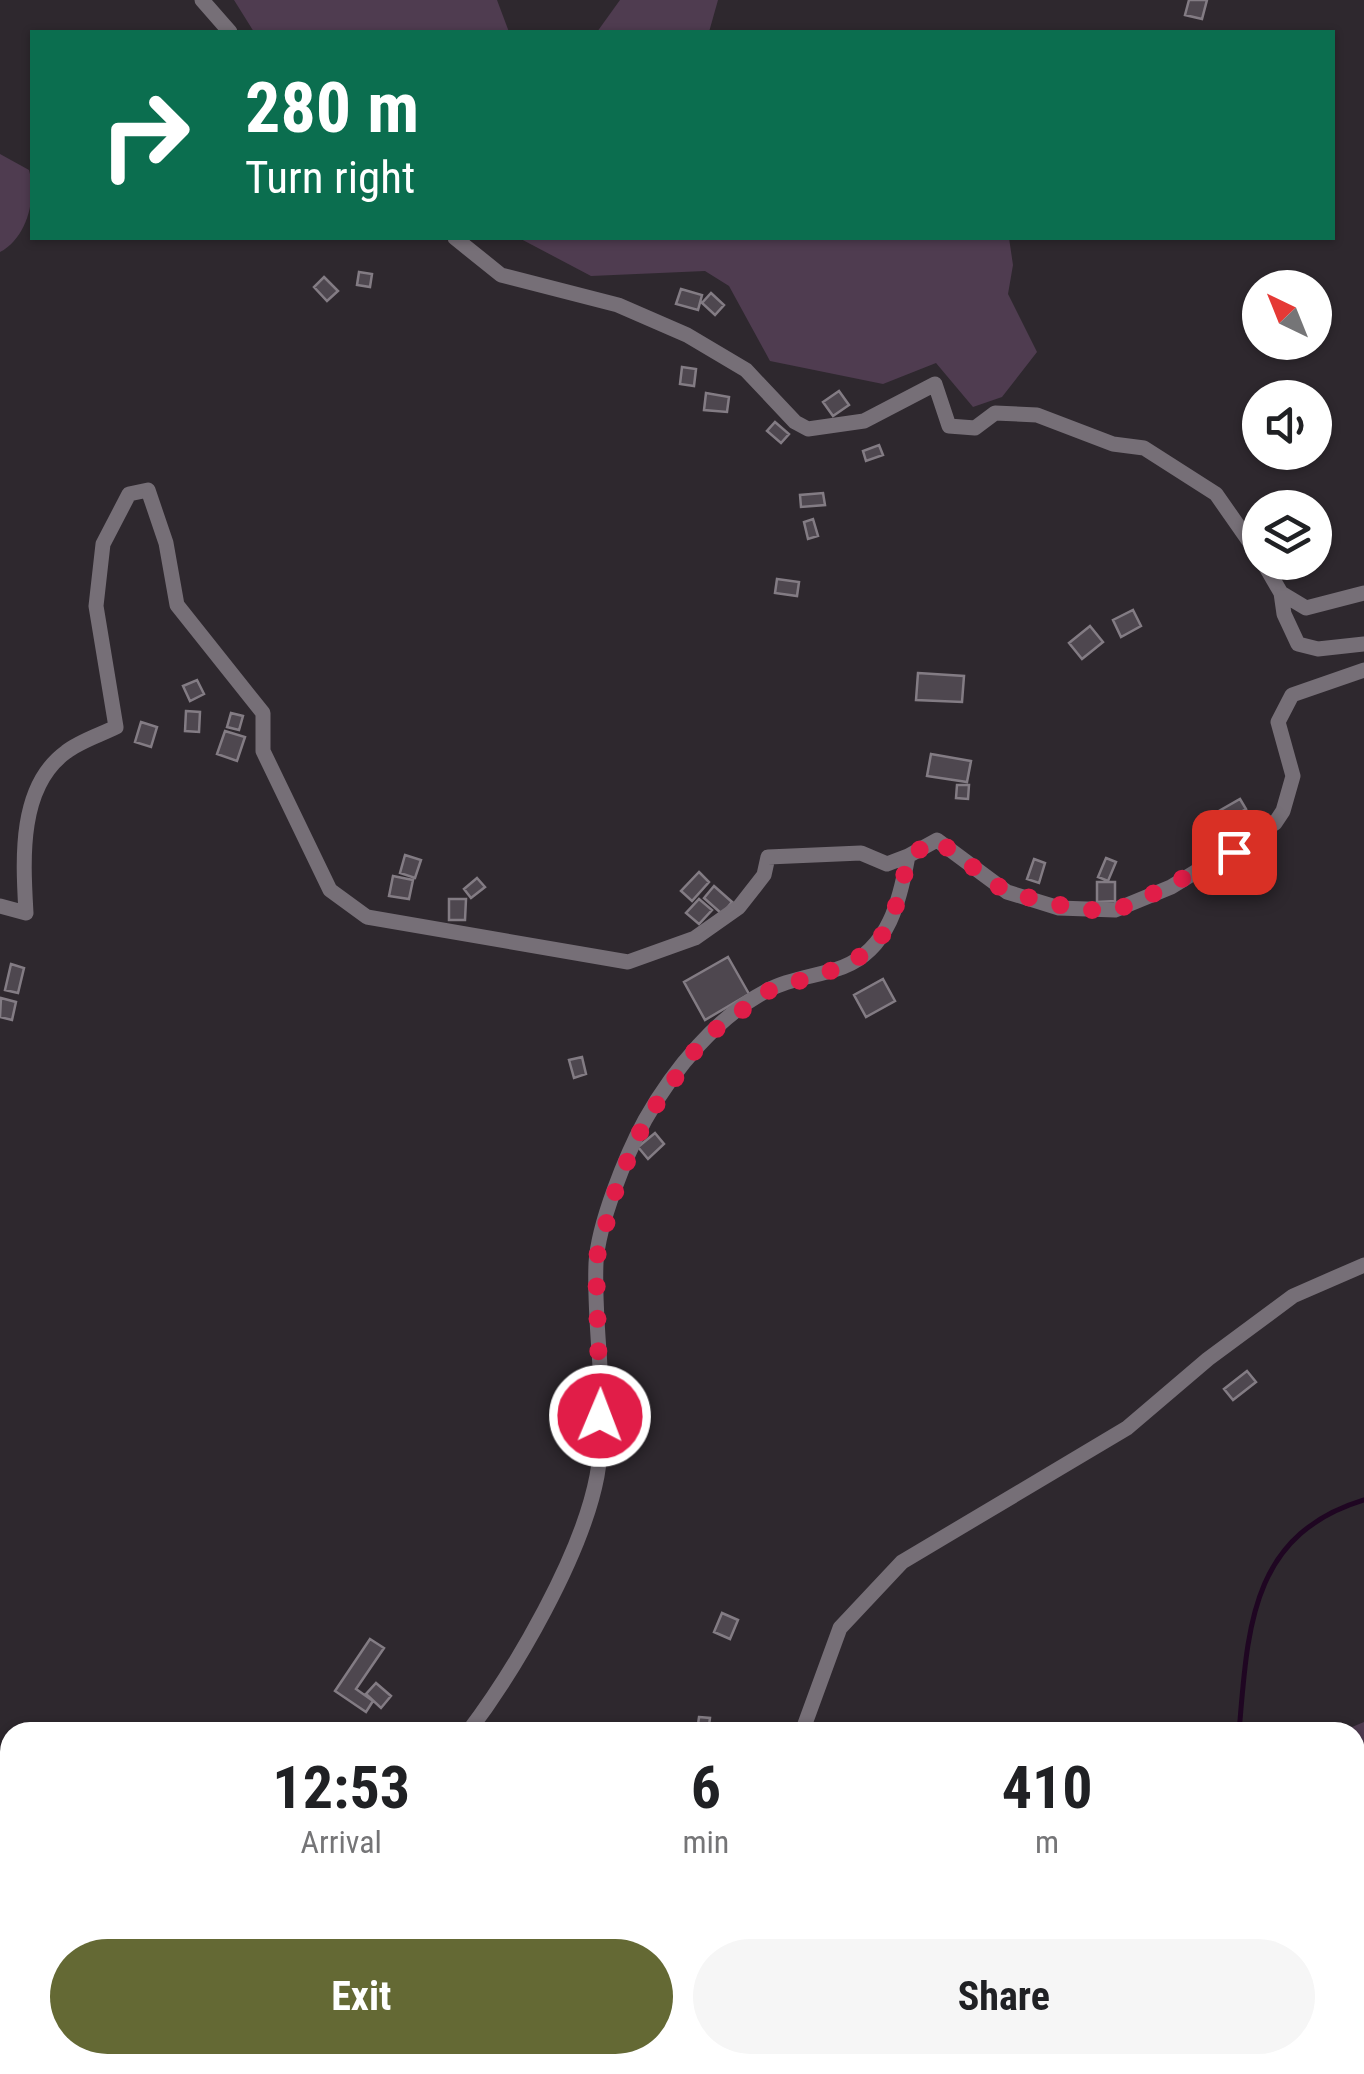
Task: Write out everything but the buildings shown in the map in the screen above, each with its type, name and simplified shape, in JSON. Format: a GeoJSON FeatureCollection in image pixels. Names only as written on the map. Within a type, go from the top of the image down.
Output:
{"type":"FeatureCollection","features":[{"type":"Feature","properties":{"kind":"street"},"geometry":{"type":"LineString","coordinates":[[202,0],[228,30]]}},
{"type":"Feature","properties":{"kind":"street"},"geometry":{"type":"LineString","coordinates":[[457,240],[501,274],[618,305],[686,335],[746,370],[795,422],[808,428],[864,421],[935,384],[949,426],[975,428],[995,413],[1037,415],[1113,444],[1144,448],[1216,494],[1242,531]]}},
{"type":"Feature","properties":{"kind":"street"},"geometry":{"type":"LineString","coordinates":[[0,906],[26,913],[25,843],[34,792],[64,752],[116,727],[96,606],[103,544],[128,494],[148,490],[166,543],[178,605],[263,713],[263,751],[330,890],[367,916],[628,962],[695,938],[739,907],[764,876],[768,857],[861,853],[887,864],[937,840],[1006,892],[1081,910],[1115,910],[1137,902],[1205,868],[1275,823],[1284,811],[1293,776],[1278,722],[1281,709],[1292,695],[1364,670]]}},
{"type":"Feature","properties":{"kind":"street"},"geometry":{"type":"LineString","coordinates":[[1274,580],[1298,644],[1318,649],[1364,644]]}},
{"type":"Feature","properties":{"kind":"street"},"geometry":{"type":"LineString","coordinates":[[1281,593],[1306,608],[1364,594]]}},
{"type":"Feature","properties":{"kind":"street"},"geometry":{"type":"LineString","coordinates":[[476,1722],[500,1690],[574,1546],[597,1476],[602,1387],[596,1260],[618,1182],[646,1119],[704,1038],[770,990],[846,966],[878,944],[900,897],[908,856]]}},
{"type":"Feature","properties":{"kind":"street"},"geometry":{"type":"LineString","coordinates":[[806,1722],[840,1628],[902,1562],[1127,1428],[1208,1359],[1293,1296],[1364,1265]]}},
{"type":"Feature","properties":{"kind":"shaded area"},"geometry":{"type":"Polygon","coordinates":[[[234,0],[497,0],[508,30],[253,30],[234,0]]]}},
{"type":"Feature","properties":{"kind":"shaded area"},"geometry":{"type":"Polygon","coordinates":[[[620,0],[718,0],[710,30],[598,30],[620,0]]]}},
{"type":"Feature","properties":{"kind":"shaded area"},"geometry":{"type":"Polygon","coordinates":[[[0,154],[29,170],[30,205],[17,237],[0,252],[0,154]]]}},
{"type":"Feature","properties":{"kind":"shaded area"},"geometry":{"type":"Polygon","coordinates":[[[523,240],[1009,240],[1013,265],[1008,294],[1037,352],[1002,397],[973,407],[936,363],[883,384],[770,361],[729,286],[705,271],[591,276],[523,240]]]}},
{"type":"Feature","properties":{"kind":"waterway"},"geometry":{"type":"LineString","coordinates":[[1240,1722],[1252,1623],[1276,1562],[1297,1537],[1326,1516],[1364,1500]]}},
{"type":"Feature","properties":{"kind":"route"},"geometry":{"type":"LineString","coordinates":[[600,1416],[596,1260],[618,1182],[646,1119],[704,1038],[770,990],[846,966],[878,944],[900,897],[908,856],[937,840],[1006,892],[1033,896],[1059,908],[1115,910],[1158,894],[1234,852]]}}]}
